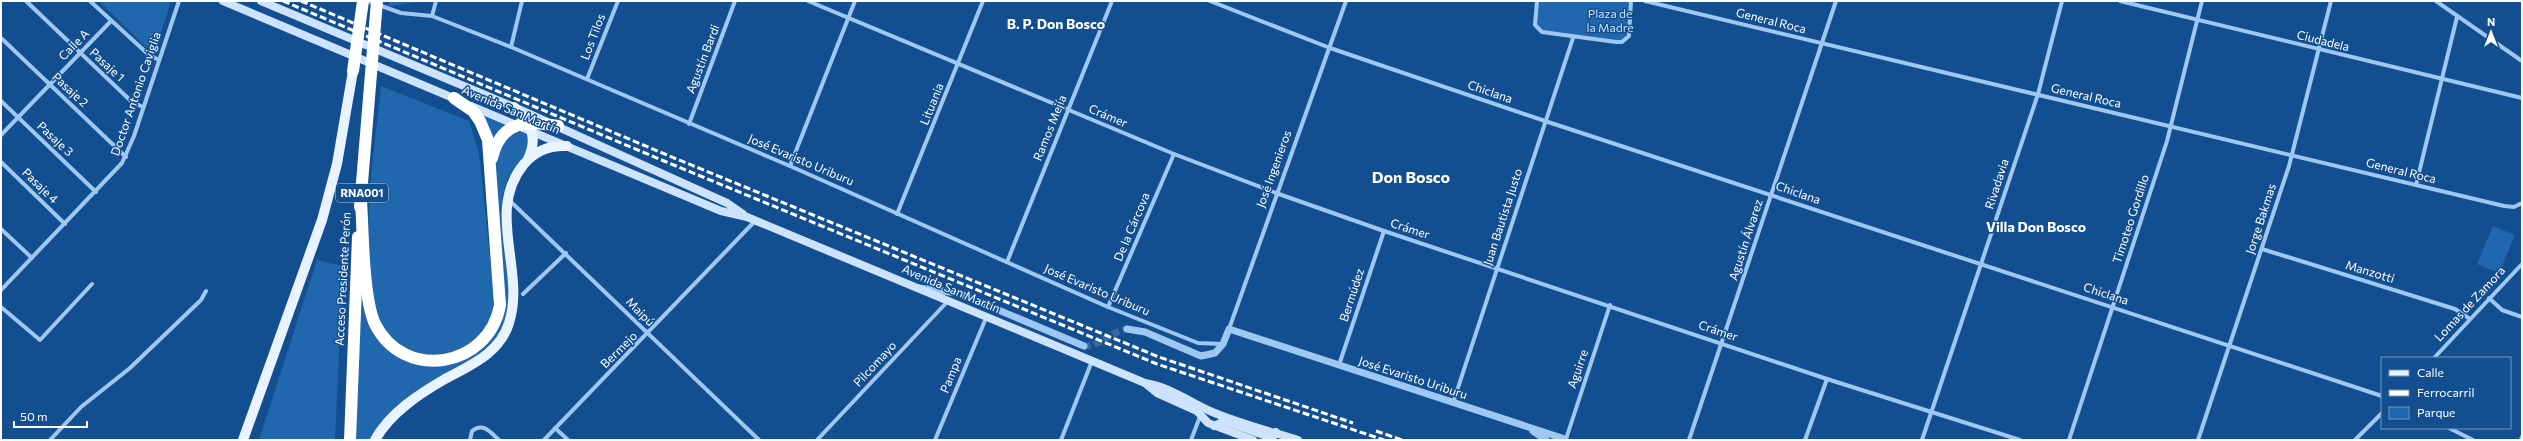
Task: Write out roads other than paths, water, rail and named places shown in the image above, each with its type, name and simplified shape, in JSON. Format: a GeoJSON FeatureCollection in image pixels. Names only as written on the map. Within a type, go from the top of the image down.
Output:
{"type":"FeatureCollection","features":[{"type":"Feature","properties":{"kind":"highway"},"geometry":{"type":"LineString","coordinates":[[353,71],[363,1]]}},
{"type":"Feature","properties":{"kind":"highway","name":"Acceso Presidente Perón"},"geometry":{"type":"LineString","coordinates":[[350,440],[354,284],[377,1]]}},
{"type":"Feature","properties":{"kind":"highway"},"geometry":{"type":"LineString","coordinates":[[361,200],[369,304],[374,322],[383,337],[402,353],[424,360],[444,360],[468,352],[484,340],[494,328],[499,313],[500,293],[488,140],[480,120],[454,98]]}},
{"type":"Feature","properties":{"kind":"highway"},"geometry":{"type":"LineString","coordinates":[[490,171],[496,145],[505,132],[516,125],[531,127],[558,126]]}},
{"type":"Feature","properties":{"kind":"main road","name":"Avenida San Martín"},"geometry":{"type":"LineString","coordinates":[[223,1],[516,125]]}},
{"type":"Feature","properties":{"kind":"main road","name":"Avenida San Martín"},"geometry":{"type":"LineString","coordinates":[[261,1],[558,126],[727,203],[747,217]]}},
{"type":"Feature","properties":{"kind":"main road"},"geometry":{"type":"LineString","coordinates":[[318,41],[324,28]]}},
{"type":"Feature","properties":{"kind":"main road"},"geometry":{"type":"LineString","coordinates":[[243,440],[322,220],[338,157],[353,71]]}},
{"type":"Feature","properties":{"kind":"main road"},"geometry":{"type":"LineString","coordinates":[[375,440],[386,424],[403,408],[429,389],[479,361],[497,346],[504,334],[512,310],[513,296],[508,244],[506,198],[515,176],[528,159],[533,148],[531,127],[514,107]]}},
{"type":"Feature","properties":{"kind":"main road","name":"Avenida San Martín"},"geometry":{"type":"LineString","coordinates":[[531,127],[566,146],[721,210],[756,220],[986,318],[1145,383],[1156,385],[1183,395],[1210,410],[1298,440]]}},
{"type":"Feature","properties":{"kind":"main road"},"geometry":{"type":"LineString","coordinates":[[528,159],[548,147],[566,146]]}},
{"type":"Feature","properties":{"kind":"main road","name":"Avenida San Martín"},"geometry":{"type":"LineString","coordinates":[[1145,383],[1157,393],[1200,414],[1205,421],[1214,426],[1253,440]]}},
{"type":"Feature","properties":{"kind":"main road"},"geometry":{"type":"LineString","coordinates":[[1214,426],[1222,422],[1227,422],[1272,438],[1276,432]]}},
{"type":"Feature","properties":{"kind":"street","name":"Pasaje 1"},"geometry":{"type":"LineString","coordinates":[[26,1],[132,102],[143,107]]}},
{"type":"Feature","properties":{"kind":"street"},"geometry":{"type":"LineString","coordinates":[[90,1],[150,55],[159,60]]}},
{"type":"Feature","properties":{"kind":"street","name":"Doctor Antonio Caviglia"},"geometry":{"type":"LineString","coordinates":[[1,290],[118,170],[126,156],[179,1]]}},
{"type":"Feature","properties":{"kind":"street","name":"José Evaristo Uriburu"},"geometry":{"type":"LineString","coordinates":[[368,1],[401,13],[432,16],[511,47],[790,166],[1007,262],[1020,270],[1108,307],[1198,343],[1223,344]]}},
{"type":"Feature","properties":{"kind":"street"},"geometry":{"type":"LineString","coordinates":[[432,16],[436,1]]}},
{"type":"Feature","properties":{"kind":"street"},"geometry":{"type":"LineString","coordinates":[[511,47],[522,1]]}},
{"type":"Feature","properties":{"kind":"street","name":"Los Tilos"},"geometry":{"type":"LineString","coordinates":[[587,79],[618,1]]}},
{"type":"Feature","properties":{"kind":"street","name":"Agustín Bardi"},"geometry":{"type":"LineString","coordinates":[[689,124],[735,1]]}},
{"type":"Feature","properties":{"kind":"street","name":"Crámer"},"geometry":{"type":"LineString","coordinates":[[808,1],[1174,154],[1276,193],[1384,231],[1497,267],[1827,379],[2020,440]]}},
{"type":"Feature","properties":{"kind":"street"},"geometry":{"type":"LineString","coordinates":[[790,166],[855,1]]}},
{"type":"Feature","properties":{"kind":"street","name":"Lituania"},"geometry":{"type":"LineString","coordinates":[[897,214],[983,1]]}},
{"type":"Feature","properties":{"kind":"street","name":"Ramos Mejía"},"geometry":{"type":"LineString","coordinates":[[1007,262],[1112,1]]}},
{"type":"Feature","properties":{"kind":"street","name":"Chiclana"},"geometry":{"type":"LineString","coordinates":[[1210,1],[1330,48],[1981,265],[2230,345],[2381,396]]}},
{"type":"Feature","properties":{"kind":"street","name":"José Ingenieros"},"geometry":{"type":"LineString","coordinates":[[1223,344],[1346,1]]}},
{"type":"Feature","properties":{"kind":"street"},"geometry":{"type":"LineString","coordinates":[[1537,1],[1536,25],[1542,32],[1573,38],[1622,42],[1630,32],[1631,1]]}},
{"type":"Feature","properties":{"kind":"street","name":"General Roca"},"geometry":{"type":"LineString","coordinates":[[1645,1],[2504,206],[2514,207],[2522,203]]}},
{"type":"Feature","properties":{"kind":"street","name":"Agustín Álvarez"},"geometry":{"type":"LineString","coordinates":[[1689,440],[1723,343],[1836,1]]}},
{"type":"Feature","properties":{"kind":"street","name":"Rivadavia"},"geometry":{"type":"LineString","coordinates":[[1922,440],[2038,94],[2062,1]]}},
{"type":"Feature","properties":{"kind":"street","name":"Ciudadela"},"geometry":{"type":"LineString","coordinates":[[2120,1],[2442,80],[2522,98]]}},
{"type":"Feature","properties":{"kind":"street","name":"Timoteo Gordillo"},"geometry":{"type":"LineString","coordinates":[[2069,440],[2171,126],[2202,1]]}},
{"type":"Feature","properties":{"kind":"street","name":"Jorge Bakmas"},"geometry":{"type":"LineString","coordinates":[[2198,440],[2292,155],[2320,50],[2331,1]]}},
{"type":"Feature","properties":{"kind":"street"},"geometry":{"type":"LineString","coordinates":[[2436,1],[2522,61]]}},
{"type":"Feature","properties":{"kind":"street"},"geometry":{"type":"LineString","coordinates":[[2416,185],[2457,17]]}},
{"type":"Feature","properties":{"kind":"street","name":"Calle A"},"geometry":{"type":"LineString","coordinates":[[1,135],[111,20]]}},
{"type":"Feature","properties":{"kind":"street","name":"Pasaje 2"},"geometry":{"type":"LineString","coordinates":[[1,38],[126,156]]}},
{"type":"Feature","properties":{"kind":"street","name":"Juan Bautista Justo"},"geometry":{"type":"LineString","coordinates":[[1453,403],[1573,38]]}},
{"type":"Feature","properties":{"kind":"street","name":"Pasaje 3"},"geometry":{"type":"LineString","coordinates":[[1,101],[96,192]]}},
{"type":"Feature","properties":{"kind":"street","name":"De la Cárcova"},"geometry":{"type":"LineString","coordinates":[[1108,307],[1174,154]]}},
{"type":"Feature","properties":{"kind":"street","name":"Pasaje 4"},"geometry":{"type":"LineString","coordinates":[[1,162],[65,224]]}},
{"type":"Feature","properties":{"kind":"street","name":"Maipú"},"geometry":{"type":"LineString","coordinates":[[506,198],[566,253],[759,440]]}},
{"type":"Feature","properties":{"kind":"street","name":"Bermejo"},"geometry":{"type":"LineString","coordinates":[[544,440],[648,334],[756,220]]}},
{"type":"Feature","properties":{"kind":"street"},"geometry":{"type":"LineString","coordinates":[[1,229],[32,258]]}},
{"type":"Feature","properties":{"kind":"street","name":"Bermúdez"},"geometry":{"type":"LineString","coordinates":[[1339,365],[1384,231]]}},
{"type":"Feature","properties":{"kind":"street","name":"Manzotti"},"geometry":{"type":"LineString","coordinates":[[2262,249],[2455,309],[2470,319]]}},
{"type":"Feature","properties":{"kind":"street"},"geometry":{"type":"LineString","coordinates":[[523,294],[566,253]]}},
{"type":"Feature","properties":{"kind":"street","name":"Lomas de Zamora"},"geometry":{"type":"LineString","coordinates":[[2435,357],[2522,264]]}},
{"type":"Feature","properties":{"kind":"street"},"geometry":{"type":"LineString","coordinates":[[1,307],[40,340],[92,284]]}},
{"type":"Feature","properties":{"kind":"street"},"geometry":{"type":"LineString","coordinates":[[917,288],[958,293],[1084,346]]}},
{"type":"Feature","properties":{"kind":"street"},"geometry":{"type":"LineString","coordinates":[[50,440],[80,408],[130,368],[201,300],[206,291]]}},
{"type":"Feature","properties":{"kind":"street"},"geometry":{"type":"LineString","coordinates":[[2489,298],[2502,310],[2522,317]]}},
{"type":"Feature","properties":{"kind":"street","name":"Pilcomayo"},"geometry":{"type":"LineString","coordinates":[[817,440],[948,301]]}},
{"type":"Feature","properties":{"kind":"street","name":"Aguirre"},"geometry":{"type":"LineString","coordinates":[[1566,439],[1610,305]]}},
{"type":"Feature","properties":{"kind":"street","name":"Pampa"},"geometry":{"type":"LineString","coordinates":[[935,440],[986,318]]}},
{"type":"Feature","properties":{"kind":"street"},"geometry":{"type":"LineString","coordinates":[[1127,328],[1145,332],[1201,356],[1215,353],[1223,344]]}},
{"type":"Feature","properties":{"kind":"street","name":"José Evaristo Uriburu"},"geometry":{"type":"LineString","coordinates":[[1229,329],[1566,439]]}},
{"type":"Feature","properties":{"kind":"street"},"geometry":{"type":"LineString","coordinates":[[1061,440],[1092,361]]}},
{"type":"Feature","properties":{"kind":"street"},"geometry":{"type":"LineString","coordinates":[[1805,440],[1827,379]]}},
{"type":"Feature","properties":{"kind":"street"},"geometry":{"type":"LineString","coordinates":[[1191,440],[1200,414]]}},
{"type":"Feature","properties":{"kind":"street"},"geometry":{"type":"LineString","coordinates":[[2355,440],[2381,414]]}},
{"type":"Feature","properties":{"kind":"street"},"geometry":{"type":"LineString","coordinates":[[470,440],[472,431],[480,427],[485,428],[499,440]]}},
{"type":"Feature","properties":{"kind":"street"},"geometry":{"type":"LineString","coordinates":[[1527,427],[1546,440]]}},
{"type":"Feature","properties":{"kind":"street"},"geometry":{"type":"LineString","coordinates":[[555,428],[568,440]]}},
{"type":"Feature","properties":{"kind":"street"},"geometry":{"type":"LineString","coordinates":[[2451,429],[2473,440]]}},
{"type":"Feature","properties":{"kind":"tunnel"},"geometry":{"type":"LineString","coordinates":[[1084,346],[1090,346],[1121,330],[1127,329]]}},
{"type":"Feature","properties":{"kind":"railway"},"geometry":{"type":"LineString","coordinates":[[283,1],[664,161],[1157,364],[1384,440]]}},
{"type":"Feature","properties":{"kind":"railway"},"geometry":{"type":"LineString","coordinates":[[301,1],[667,155],[1159,357],[1353,423]]}},
{"type":"Feature","properties":{"kind":"railway"},"geometry":{"type":"LineString","coordinates":[[1376,431],[1402,440]]}},
{"type":"Feature","properties":{"kind":"district","name":"B. P. Don Bosco"},"geometry":{"type":"Point","coordinates":[1056,24]}},
{"type":"Feature","properties":{"kind":"district","name":"Don Bosco"},"geometry":{"type":"Point","coordinates":[1411,177]}},
{"type":"Feature","properties":{"kind":"district","name":"Villa Don Bosco"},"geometry":{"type":"Point","coordinates":[2036,227]}},
{"type":"Feature","properties":{"kind":"park label","name":"Plaza de la Madre"},"geometry":{"type":"Point","coordinates":[1610,21]}}]}
